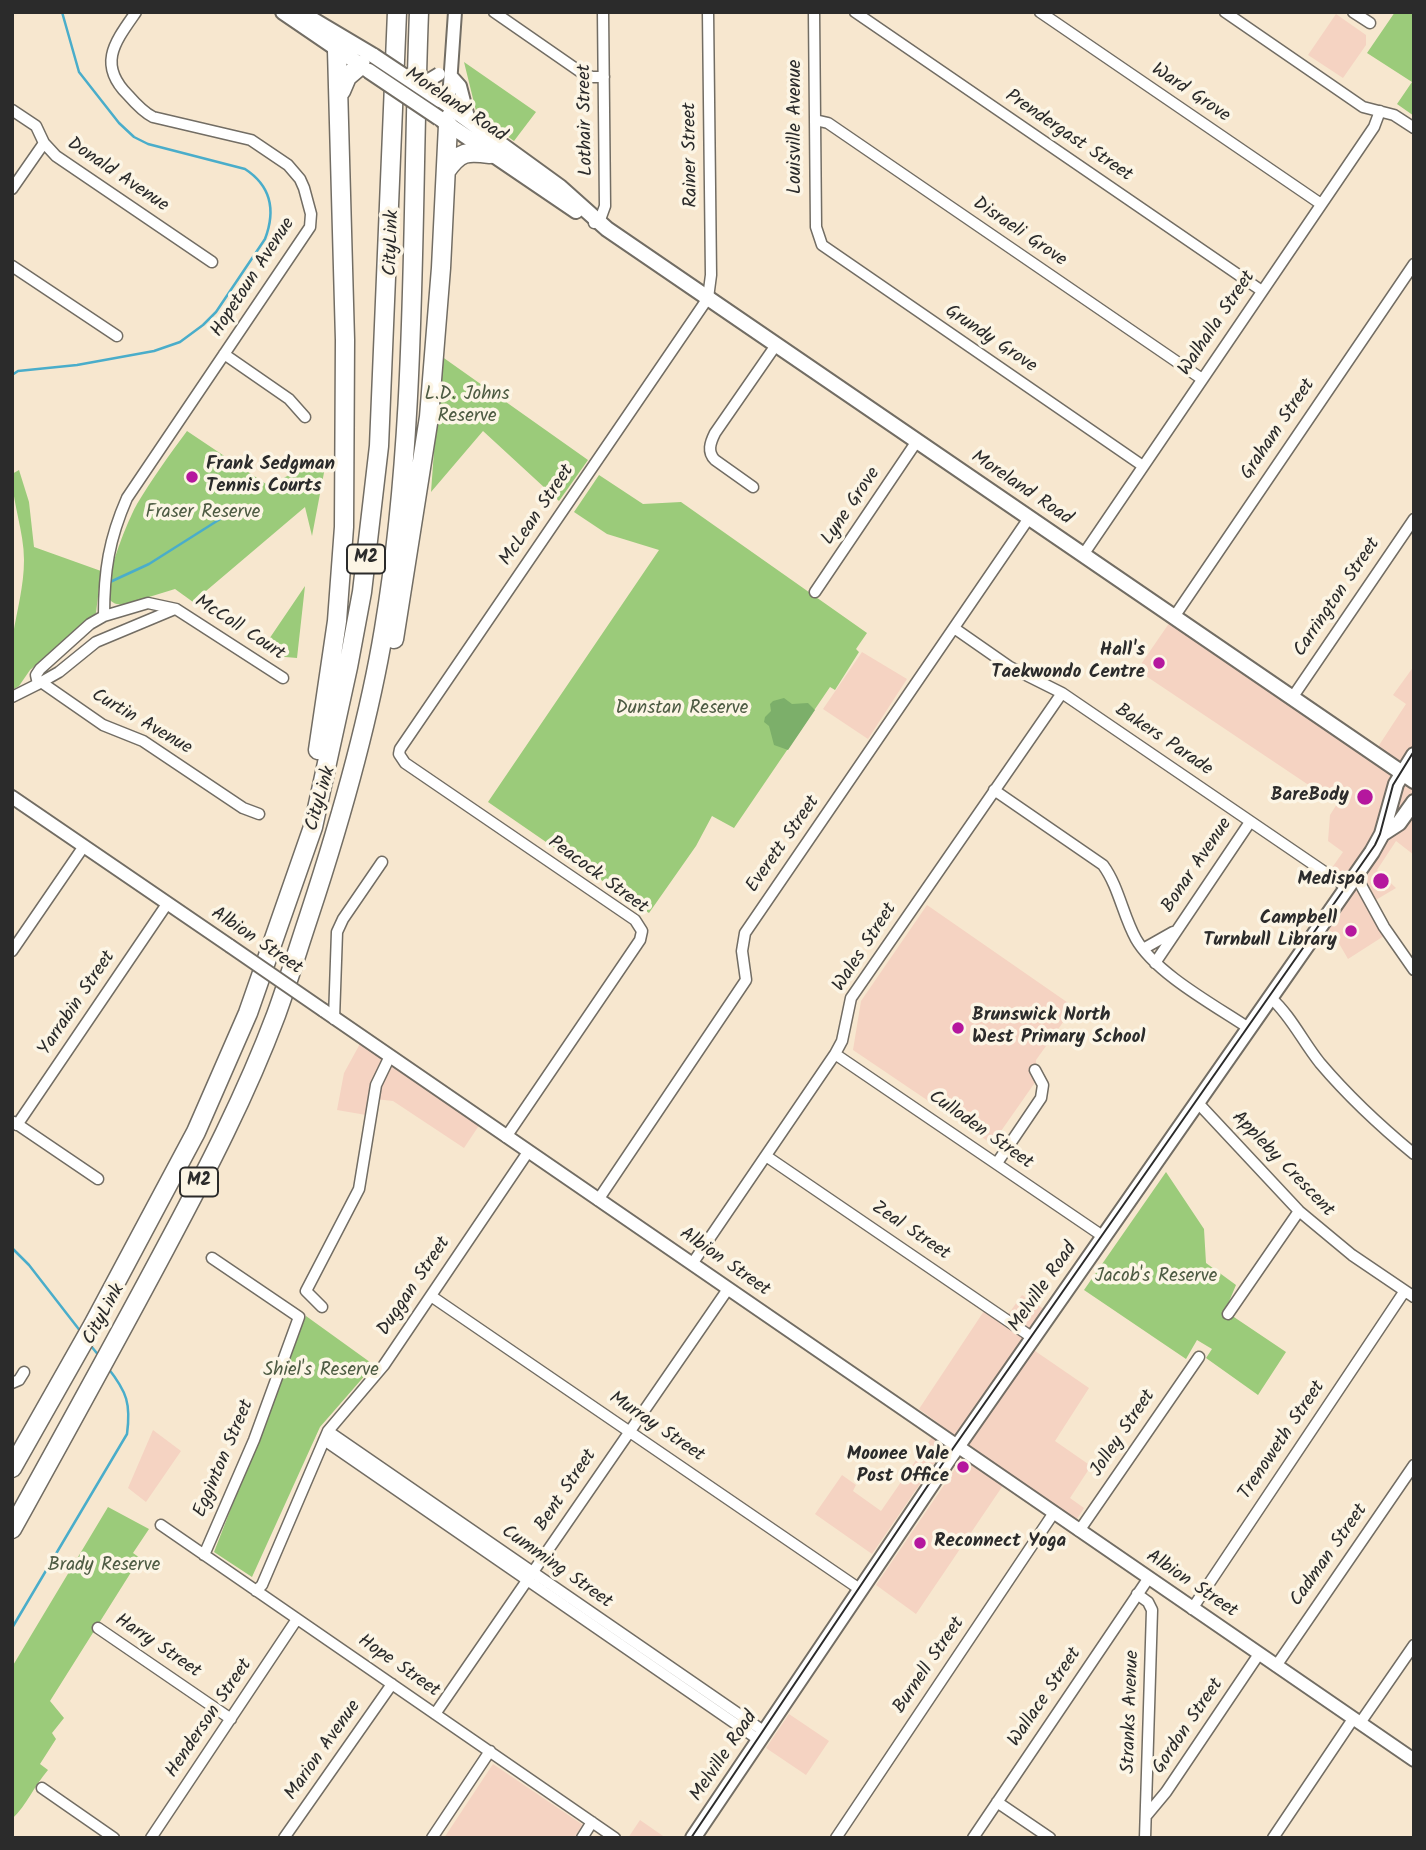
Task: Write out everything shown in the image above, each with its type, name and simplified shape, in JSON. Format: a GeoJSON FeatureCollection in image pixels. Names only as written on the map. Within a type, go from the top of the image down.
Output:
{"type":"FeatureCollection","features":[{"type":"Feature","properties":{"kind":"highway","name":"CityLink"},"geometry":{"type":"LineString","coordinates":[[12,1468],[71,1366],[196,1132],[248,1013],[313,827],[362,592],[379,446],[397,12]]}},
{"type":"Feature","properties":{"kind":"highway","name":"CityLink"},"geometry":{"type":"LineString","coordinates":[[12,1529],[190,1201],[253,1068],[276,1015],[340,816],[372,692],[384,628],[398,521],[412,295],[419,12]]}},
{"type":"Feature","properties":{"kind":"highway"},"geometry":{"type":"LineString","coordinates":[[337,50],[340,109]]}},
{"type":"Feature","properties":{"kind":"highway"},"geometry":{"type":"LineString","coordinates":[[292,891],[330,679],[343,540],[345,340],[340,92],[346,77],[369,64]]}},
{"type":"Feature","properties":{"kind":"highway"},"geometry":{"type":"LineString","coordinates":[[340,816],[388,667],[401,601],[429,417],[446,171],[443,121]]}},
{"type":"Feature","properties":{"kind":"highway"},"geometry":{"type":"LineString","coordinates":[[446,171],[464,153],[490,153]]}},
{"type":"Feature","properties":{"kind":"main road","name":"Moreland Road"},"geometry":{"type":"LineString","coordinates":[[283,12],[337,50],[369,64],[391,66],[560,187],[599,224]]}},
{"type":"Feature","properties":{"kind":"main road","name":"Moreland Road"},"geometry":{"type":"LineString","coordinates":[[300,12],[443,121],[708,298],[1408,777]]}},
{"type":"Feature","properties":{"kind":"main road","name":"Melville Road"},"geometry":{"type":"LineString","coordinates":[[693,1838],[957,1447],[1352,882],[1382,834],[1393,791],[1408,777],[1414,755]]}},
{"type":"Feature","properties":{"kind":"main road"},"geometry":{"type":"LineString","coordinates":[[1382,834],[1399,823],[1414,802]]}},
{"type":"Feature","properties":{"kind":"street","name":"Hopetoun Avenue"},"geometry":{"type":"LineString","coordinates":[[104,616],[105,571],[111,540],[127,498],[310,227],[311,214],[300,179],[288,165],[251,141],[153,117],[120,88],[113,74],[111,57],[118,38],[136,12]]}},
{"type":"Feature","properties":{"kind":"street"},"geometry":{"type":"LineString","coordinates":[[443,121],[445,75],[452,60],[455,12]]}},
{"type":"Feature","properties":{"kind":"street"},"geometry":{"type":"LineString","coordinates":[[494,12],[582,73],[592,77],[604,77]]}},
{"type":"Feature","properties":{"kind":"street","name":"Lothair Street"},"geometry":{"type":"LineString","coordinates":[[599,224],[605,206],[603,12]]}},
{"type":"Feature","properties":{"kind":"street","name":"Rainer Street"},"geometry":{"type":"LineString","coordinates":[[708,12],[711,275],[708,298]]}},
{"type":"Feature","properties":{"kind":"street","name":"Louisville Avenue"},"geometry":{"type":"LineString","coordinates":[[814,12],[816,228],[819,241]]}},
{"type":"Feature","properties":{"kind":"street","name":"Prendergast Street"},"geometry":{"type":"LineString","coordinates":[[855,12],[1262,291]]}},
{"type":"Feature","properties":{"kind":"street","name":"Ward Grove"},"geometry":{"type":"LineString","coordinates":[[1040,12],[1321,204]]}},
{"type":"Feature","properties":{"kind":"street"},"geometry":{"type":"LineString","coordinates":[[1225,12],[1363,107],[1394,115],[1414,128]]}},
{"type":"Feature","properties":{"kind":"street"},"geometry":{"type":"LineString","coordinates":[[1353,12],[1370,23]]}},
{"type":"Feature","properties":{"kind":"street"},"geometry":{"type":"LineString","coordinates":[[412,81],[445,75]]}},
{"type":"Feature","properties":{"kind":"street"},"geometry":{"type":"LineString","coordinates":[[445,75],[460,86],[469,121]]}},
{"type":"Feature","properties":{"kind":"street","name":"Donald Avenue"},"geometry":{"type":"LineString","coordinates":[[12,110],[36,125],[44,143],[56,156],[212,262]]}},
{"type":"Feature","properties":{"kind":"street","name":"Walhalla Street"},"geometry":{"type":"LineString","coordinates":[[1083,555],[1374,127],[1380,111]]}},
{"type":"Feature","properties":{"kind":"street","name":"Disraeli Grove"},"geometry":{"type":"LineString","coordinates":[[815,120],[828,122],[1202,379]]}},
{"type":"Feature","properties":{"kind":"street"},"geometry":{"type":"LineString","coordinates":[[12,189],[44,143]]}},
{"type":"Feature","properties":{"kind":"street","name":"Grundy Grove"},"geometry":{"type":"LineString","coordinates":[[819,241],[836,257],[1143,466]]}},
{"type":"Feature","properties":{"kind":"street","name":"Graham Street"},"geometry":{"type":"LineString","coordinates":[[1174,617],[1414,264]]}},
{"type":"Feature","properties":{"kind":"street"},"geometry":{"type":"LineString","coordinates":[[12,265],[117,336]]}},
{"type":"Feature","properties":{"kind":"street","name":"McLean Street"},"geometry":{"type":"LineString","coordinates":[[399,754],[708,298]]}},
{"type":"Feature","properties":{"kind":"street"},"geometry":{"type":"LineString","coordinates":[[753,487],[715,460],[709,447],[715,433],[776,345]]}},
{"type":"Feature","properties":{"kind":"street"},"geometry":{"type":"LineString","coordinates":[[225,354],[289,399],[304,417]]}},
{"type":"Feature","properties":{"kind":"street","name":"Lyne Grove"},"geometry":{"type":"LineString","coordinates":[[815,592],[917,441]]}},
{"type":"Feature","properties":{"kind":"street","name":"Everett Street"},"geometry":{"type":"LineString","coordinates":[[598,1200],[746,980],[742,951],[745,933],[1029,518]]}},
{"type":"Feature","properties":{"kind":"street","name":"Carrington Street"},"geometry":{"type":"LineString","coordinates":[[1292,698],[1414,519]]}},
{"type":"Feature","properties":{"kind":"street"},"geometry":{"type":"LineString","coordinates":[[39,683],[36,675],[40,669],[90,624],[104,616],[148,603],[176,609]]}},
{"type":"Feature","properties":{"kind":"street"},"geometry":{"type":"LineString","coordinates":[[12,697],[59,673],[96,642],[176,609]]}},
{"type":"Feature","properties":{"kind":"street","name":"McColl Court"},"geometry":{"type":"LineString","coordinates":[[176,609],[284,678]]}},
{"type":"Feature","properties":{"kind":"street","name":"Bakers Parade"},"geometry":{"type":"LineString","coordinates":[[954,628],[1010,667],[1062,693],[1250,822],[1352,882]]}},
{"type":"Feature","properties":{"kind":"street","name":"Curtin Avenue"},"geometry":{"type":"LineString","coordinates":[[39,683],[103,725],[143,741],[243,808],[259,814]]}},
{"type":"Feature","properties":{"kind":"street","name":"Wales Street"},"geometry":{"type":"LineString","coordinates":[[692,1264],[835,1054],[842,1041],[851,998],[1062,693]]}},
{"type":"Feature","properties":{"kind":"street","name":"Peacock Street"},"geometry":{"type":"LineString","coordinates":[[399,754],[405,763],[635,920],[642,931],[640,940],[506,1137]]}},
{"type":"Feature","properties":{"kind":"street"},"geometry":{"type":"LineString","coordinates":[[995,790],[1103,865],[1143,949],[1156,963],[1250,1029]]}},
{"type":"Feature","properties":{"kind":"street","name":"Albion Street"},"geometry":{"type":"LineString","coordinates":[[12,797],[1414,1760]]}},
{"type":"Feature","properties":{"kind":"street","name":"Bonar Avenue"},"geometry":{"type":"LineString","coordinates":[[1156,963],[1250,822]]}},
{"type":"Feature","properties":{"kind":"street"},"geometry":{"type":"LineString","coordinates":[[12,951],[84,846]]}},
{"type":"Feature","properties":{"kind":"street"},"geometry":{"type":"LineString","coordinates":[[334,1018],[337,932],[343,919],[383,862]]}},
{"type":"Feature","properties":{"kind":"street"},"geometry":{"type":"LineString","coordinates":[[1352,882],[1414,970]]}},
{"type":"Feature","properties":{"kind":"street","name":"Yarrabin Street"},"geometry":{"type":"LineString","coordinates":[[15,1123],[167,904]]}},
{"type":"Feature","properties":{"kind":"street","name":"Bonar Avenue"},"geometry":{"type":"LineString","coordinates":[[1143,949],[1175,931]]}},
{"type":"Feature","properties":{"kind":"street"},"geometry":{"type":"LineString","coordinates":[[1271,998],[1345,1091],[1414,1154]]}},
{"type":"Feature","properties":{"kind":"street","name":"Culloden Street"},"geometry":{"type":"LineString","coordinates":[[835,1054],[1104,1237]]}},
{"type":"Feature","properties":{"kind":"street"},"geometry":{"type":"LineString","coordinates":[[322,1307],[306,1291],[358,1193],[376,1085],[390,1056]]}},
{"type":"Feature","properties":{"kind":"street"},"geometry":{"type":"LineString","coordinates":[[997,1163],[1041,1098],[1043,1085],[1035,1070]]}},
{"type":"Feature","properties":{"kind":"street","name":"Appleby Crescent"},"geometry":{"type":"LineString","coordinates":[[1198,1103],[1299,1211],[1352,1255],[1409,1295]]}},
{"type":"Feature","properties":{"kind":"street"},"geometry":{"type":"LineString","coordinates":[[15,1123],[98,1179]]}},
{"type":"Feature","properties":{"kind":"street","name":"Duggan Street"},"geometry":{"type":"LineString","coordinates":[[256,1591],[262,1585],[326,1436],[384,1365],[528,1152]]}},
{"type":"Feature","properties":{"kind":"street","name":"Zeal Street"},"geometry":{"type":"LineString","coordinates":[[766,1156],[1033,1338]]}},
{"type":"Feature","properties":{"kind":"street"},"geometry":{"type":"LineString","coordinates":[[1228,1314],[1299,1211]]}},
{"type":"Feature","properties":{"kind":"street","name":"Egginton Street"},"geometry":{"type":"LineString","coordinates":[[204,1555],[254,1440],[299,1317],[212,1258]]}},
{"type":"Feature","properties":{"kind":"street","name":"Bent Street"},"geometry":{"type":"LineString","coordinates":[[435,1714],[728,1289]]}},
{"type":"Feature","properties":{"kind":"street","name":"Trenoweth Street"},"geometry":{"type":"LineString","coordinates":[[1192,1609],[1409,1295]]}},
{"type":"Feature","properties":{"kind":"street","name":"Murray Street"},"geometry":{"type":"LineString","coordinates":[[431,1296],[861,1590]]}},
{"type":"Feature","properties":{"kind":"street","name":"Jolley Street"},"geometry":{"type":"LineString","coordinates":[[1079,1531],[1199,1357]]}},
{"type":"Feature","properties":{"kind":"street"},"geometry":{"type":"LineString","coordinates":[[12,1383],[19,1380],[24,1372]]}},
{"type":"Feature","properties":{"kind":"street","name":"Cumming Street"},"geometry":{"type":"LineString","coordinates":[[326,1436],[762,1736]]}},
{"type":"Feature","properties":{"kind":"street","name":"Cadman Street"},"geometry":{"type":"LineString","coordinates":[[1276,1666],[1414,1465]]}},
{"type":"Feature","properties":{"kind":"street","name":"Burnell Street"},"geometry":{"type":"LineString","coordinates":[[836,1838],[1053,1514]]}},
{"type":"Feature","properties":{"kind":"street","name":"Hope Street"},"geometry":{"type":"LineString","coordinates":[[161,1525],[615,1838]]}},
{"type":"Feature","properties":{"kind":"street","name":"Wallace Street"},"geometry":{"type":"LineString","coordinates":[[973,1838],[1148,1578]]}},
{"type":"Feature","properties":{"kind":"street","name":"Stranks Avenue"},"geometry":{"type":"LineString","coordinates":[[1138,1594],[1148,1601],[1152,1610],[1145,1838]]}},
{"type":"Feature","properties":{"kind":"street","name":"Henderson Street"},"geometry":{"type":"LineString","coordinates":[[151,1838],[297,1619]]}},
{"type":"Feature","properties":{"kind":"street","name":"Harry Street"},"geometry":{"type":"LineString","coordinates":[[98,1628],[231,1719]]}},
{"type":"Feature","properties":{"kind":"street"},"geometry":{"type":"LineString","coordinates":[[1273,1838],[1414,1645]]}},
{"type":"Feature","properties":{"kind":"street","name":"Gordon Street"},"geometry":{"type":"LineString","coordinates":[[1146,1816],[1166,1792],[1259,1654]]}},
{"type":"Feature","properties":{"kind":"street","name":"Marion Avenue"},"geometry":{"type":"LineString","coordinates":[[284,1838],[392,1684]]}},
{"type":"Feature","properties":{"kind":"street"},"geometry":{"type":"LineString","coordinates":[[432,1838],[489,1751]]}},
{"type":"Feature","properties":{"kind":"street"},"geometry":{"type":"LineString","coordinates":[[42,1788],[114,1838]]}},
{"type":"Feature","properties":{"kind":"street"},"geometry":{"type":"LineString","coordinates":[[997,1802],[1050,1838]]}},
{"type":"Feature","properties":{"kind":"street"},"geometry":{"type":"LineString","coordinates":[[582,1838],[592,1822]]}},
{"type":"Feature","properties":{"kind":"shaded area"},"geometry":{"type":"Polygon","coordinates":[[[1336,14],[1366,35],[1366,45],[1343,78],[1308,55],[1336,14]]]}},
{"type":"Feature","properties":{"kind":"shaded area"},"geometry":{"type":"Polygon","coordinates":[[[1172,619],[1372,756],[1406,704],[1393,695],[1414,666],[1414,855],[1396,841],[1377,870],[1396,888],[1369,904],[1387,934],[1348,959],[1333,933],[1318,922],[1345,882],[1329,872],[1343,852],[1328,841],[1330,815],[1337,804],[1137,670],[1172,619]]]}},
{"type":"Feature","properties":{"kind":"shaded area"},"geometry":{"type":"Polygon","coordinates":[[[862,652],[907,679],[868,739],[823,709],[862,652]]]}},
{"type":"Feature","properties":{"kind":"shaded area","name":"Brunswick North West Primary School"},"geometry":{"type":"Polygon","coordinates":[[[927,905],[1074,1007],[1036,1060],[1036,1081],[992,1144],[853,1050],[861,1001],[927,905]]]}},
{"type":"Feature","properties":{"kind":"shaded area"},"geometry":{"type":"Polygon","coordinates":[[[361,1042],[480,1124],[464,1148],[393,1101],[375,1099],[372,1116],[337,1110],[344,1073],[361,1042]]]}},
{"type":"Feature","properties":{"kind":"shaded area"},"geometry":{"type":"Polygon","coordinates":[[[1022,1295],[1044,1309],[1022,1342],[1089,1388],[1055,1441],[1091,1466],[1070,1498],[1084,1508],[1075,1522],[1008,1478],[916,1614],[876,1585],[970,1447],[919,1409],[984,1311],[1002,1323],[1022,1295]]]}},
{"type":"Feature","properties":{"kind":"shaded area"},"geometry":{"type":"Polygon","coordinates":[[[153,1430],[181,1451],[146,1502],[128,1488],[153,1430]]]}},
{"type":"Feature","properties":{"kind":"shaded area"},"geometry":{"type":"Polygon","coordinates":[[[932,1437],[946,1446],[872,1554],[815,1514],[842,1475],[856,1485],[853,1491],[881,1511],[932,1437]]]}},
{"type":"Feature","properties":{"kind":"shaded area"},"geometry":{"type":"Polygon","coordinates":[[[789,1714],[829,1741],[806,1775],[766,1748],[789,1714]]]}},
{"type":"Feature","properties":{"kind":"shaded area"},"geometry":{"type":"Polygon","coordinates":[[[493,1764],[583,1825],[574,1838],[444,1838],[493,1764]]]}},
{"type":"Feature","properties":{"kind":"shaded area"},"geometry":{"type":"Polygon","coordinates":[[[640,1820],[666,1838],[628,1838],[640,1820]]]}},
{"type":"Feature","properties":{"kind":"green space"},"geometry":{"type":"Polygon","coordinates":[[[1395,12],[1414,12],[1414,116],[1397,104],[1412,82],[1367,53],[1395,12]]]}},
{"type":"Feature","properties":{"kind":"green space"},"geometry":{"type":"Polygon","coordinates":[[[464,62],[536,112],[514,141],[477,115],[464,62]]]}},
{"type":"Feature","properties":{"kind":"green space","name":"L.D. Johns Reserve"},"geometry":{"type":"Polygon","coordinates":[[[441,356],[588,460],[559,501],[483,431],[431,492],[441,356]]]}},
{"type":"Feature","properties":{"kind":"green space","name":"Fraser Reserve"},"geometry":{"type":"Polygon","coordinates":[[[187,431],[269,486],[300,469],[326,462],[312,536],[305,507],[193,602],[175,589],[123,605],[115,603],[109,598],[108,590],[117,551],[128,523],[149,485],[187,431]]]}},
{"type":"Feature","properties":{"kind":"green space"},"geometry":{"type":"Polygon","coordinates":[[[19,470],[29,502],[34,547],[101,571],[96,613],[30,670],[19,686],[12,690],[12,642],[22,589],[24,560],[12,474],[19,470]]]}},
{"type":"Feature","properties":{"kind":"green space","name":"Dunstan Reserve"},"geometry":{"type":"Polygon","coordinates":[[[599,475],[643,504],[681,502],[867,633],[856,649],[859,652],[835,690],[830,687],[734,828],[712,816],[696,846],[649,913],[488,802],[659,550],[607,534],[574,512],[599,475]]]}},
{"type":"Feature","properties":{"kind":"green space"},"geometry":{"type":"Polygon","coordinates":[[[305,586],[297,658],[274,656],[263,648],[305,586]]]}},
{"type":"Feature","properties":{"kind":"green space"},"geometry":{"type":"Polygon","coordinates":[[[784,698],[792,704],[808,703],[815,710],[788,750],[774,745],[769,726],[764,722],[771,711],[770,704],[784,698]]]}},
{"type":"Feature","properties":{"kind":"green space","name":"Jacob's Reserve"},"geometry":{"type":"Polygon","coordinates":[[[1166,1172],[1204,1229],[1206,1263],[1236,1285],[1225,1311],[1286,1352],[1258,1395],[1206,1358],[1212,1349],[1197,1340],[1186,1359],[1084,1290],[1166,1172]]]}},
{"type":"Feature","properties":{"kind":"green space","name":"Shiel's Reserve"},"geometry":{"type":"Polygon","coordinates":[[[306,1316],[374,1365],[320,1427],[252,1577],[214,1552],[306,1316]]]}},
{"type":"Feature","properties":{"kind":"green space","name":"Brady Reserve"},"geometry":{"type":"Polygon","coordinates":[[[108,1507],[149,1529],[133,1553],[140,1558],[50,1701],[64,1718],[52,1733],[56,1739],[40,1764],[48,1770],[12,1819],[12,1667],[108,1507]]]}},
{"type":"Feature","properties":{"kind":"waterway"},"geometry":{"type":"LineString","coordinates":[[12,375],[18,371],[77,365],[154,351],[180,342],[216,312],[265,239],[270,218],[266,191],[245,169],[148,144],[134,137],[119,123],[79,72],[62,12]]}},
{"type":"Feature","properties":{"kind":"waterway"},"geometry":{"type":"LineString","coordinates":[[110,582],[149,564],[228,514]]}},
{"type":"Feature","properties":{"kind":"waterway"},"geometry":{"type":"LineString","coordinates":[[12,1248],[29,1265],[81,1332]]}},
{"type":"Feature","properties":{"kind":"waterway"},"geometry":{"type":"LineString","coordinates":[[91,1346],[100,1357]]}},
{"type":"Feature","properties":{"kind":"waterway"},"geometry":{"type":"LineString","coordinates":[[12,1628],[127,1434],[126,1399],[120,1384],[108,1368]]}},
{"type":"Feature","properties":{"kind":"tram line"},"geometry":{"type":"LineString","coordinates":[[691,1838],[947,1457],[1375,845],[1393,785],[1414,751]]}},
{"type":"Feature","properties":{"kind":"place","name":"Frank Sedgman Tennis Courts"},"geometry":{"type":"Point","coordinates":[192,477]}},
{"type":"Feature","properties":{"kind":"place","name":"Hall's Taekwondo Centre"},"geometry":{"type":"Point","coordinates":[1159,663]}},
{"type":"Feature","properties":{"kind":"place","name":"BareBody"},"geometry":{"type":"Point","coordinates":[1365,797]}},
{"type":"Feature","properties":{"kind":"place","name":"Medispa"},"geometry":{"type":"Point","coordinates":[1381,881]}},
{"type":"Feature","properties":{"kind":"place","name":"Campbell Turnbull Library"},"geometry":{"type":"Point","coordinates":[1351,931]}},
{"type":"Feature","properties":{"kind":"place","name":"Brunswick North West Primary School"},"geometry":{"type":"Point","coordinates":[958,1028]}},
{"type":"Feature","properties":{"kind":"place","name":"Moonee Vale Post Office"},"geometry":{"type":"Point","coordinates":[963,1467]}},
{"type":"Feature","properties":{"kind":"place","name":"Reconnect Yoga"},"geometry":{"type":"Point","coordinates":[920,1543]}}]}
